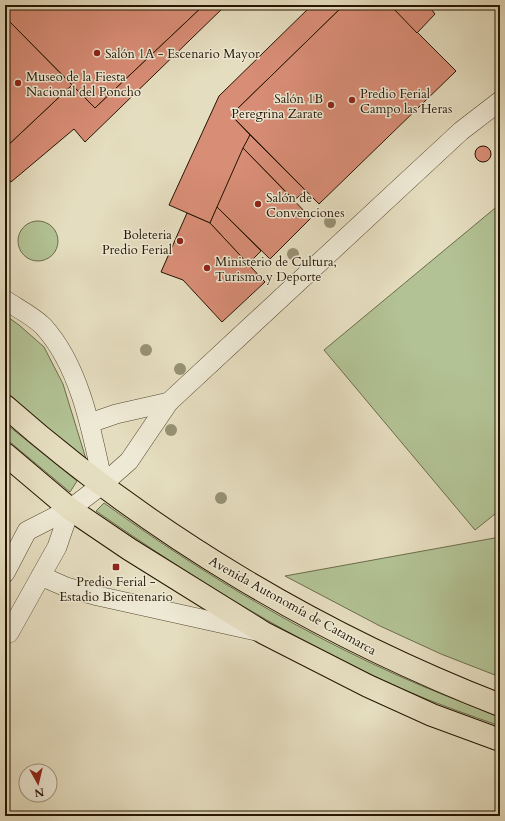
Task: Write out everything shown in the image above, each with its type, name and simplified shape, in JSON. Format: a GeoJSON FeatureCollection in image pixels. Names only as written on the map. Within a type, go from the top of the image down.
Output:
{"type":"FeatureCollection","features":[{"type":"Feature","properties":{"kind":"main road","name":"Avenida Autonomía de Catamarca"},"geometry":{"type":"LineString","coordinates":[[5,406],[43,440],[144,516],[237,576],[377,652],[440,682],[500,705]]}},
{"type":"Feature","properties":{"kind":"main road"},"geometry":{"type":"LineString","coordinates":[[5,454],[70,509],[129,549],[264,633],[368,686],[432,714],[500,740]]}},
{"type":"Feature","properties":{"kind":"lane"},"geometry":{"type":"LineString","coordinates":[[8,559],[27,531],[70,509],[103,484],[129,461],[169,402],[461,131],[500,101]]}},
{"type":"Feature","properties":{"kind":"lane"},"geometry":{"type":"LineString","coordinates":[[5,300],[41,325],[58,345],[73,377],[90,423],[103,484]]}},
{"type":"Feature","properties":{"kind":"lane"},"geometry":{"type":"LineString","coordinates":[[90,423],[116,414],[169,402]]}},
{"type":"Feature","properties":{"kind":"lane"},"geometry":{"type":"LineString","coordinates":[[10,633],[57,547],[70,509]]}},
{"type":"Feature","properties":{"kind":"lane"},"geometry":{"type":"LineString","coordinates":[[41,576],[66,587],[98,596],[264,633]]}},
{"type":"Feature","properties":{"kind":"green space"},"geometry":{"type":"Polygon","coordinates":[[[500,204],[500,510],[475,530],[324,350],[500,204]]]}},
{"type":"Feature","properties":{"kind":"green space"},"geometry":{"type":"Polygon","coordinates":[[[38,221],[46,223],[52,227],[56,233],[58,241],[56,249],[52,255],[46,259],[38,261],[30,259],[24,255],[20,249],[18,241],[20,233],[24,227],[30,223],[38,221]]]}},
{"type":"Feature","properties":{"kind":"green space"},"geometry":{"type":"Polygon","coordinates":[[[5,315],[44,347],[63,384],[86,459],[28,412],[5,390],[5,315]]]}},
{"type":"Feature","properties":{"kind":"green space"},"geometry":{"type":"Polygon","coordinates":[[[5,423],[77,481],[70,492],[5,438],[5,423]]]}},
{"type":"Feature","properties":{"kind":"green space"},"geometry":{"type":"Polygon","coordinates":[[[104,503],[197,566],[294,624],[395,674],[500,716],[500,726],[407,691],[286,631],[170,561],[96,511],[104,503]]]}},
{"type":"Feature","properties":{"kind":"green space"},"geometry":{"type":"Polygon","coordinates":[[[500,537],[500,677],[441,654],[380,626],[285,576],[500,537]]]}},
{"type":"Feature","properties":{"kind":"building","name":"Salón 1A - Escenario Mayor"},"geometry":{"type":"Polygon","coordinates":[[[5,5],[204,5],[95,108],[5,17],[5,5]]]}},
{"type":"Feature","properties":{"kind":"building"},"geometry":{"type":"Polygon","coordinates":[[[204,5],[226,5],[85,142],[74,129],[11,182],[5,175],[5,148],[72,85],[95,108],[204,5]]]}},
{"type":"Feature","properties":{"kind":"building"},"geometry":{"type":"Polygon","coordinates":[[[312,5],[344,5],[231,115],[250,135],[210,223],[169,205],[219,96],[312,5]]]}},
{"type":"Feature","properties":{"kind":"building","name":"Salón 1B Peregrina Zarate"},"geometry":{"type":"Polygon","coordinates":[[[344,5],[390,5],[456,71],[319,204],[231,115],[344,5]]]}},
{"type":"Feature","properties":{"kind":"building"},"geometry":{"type":"Polygon","coordinates":[[[390,5],[428,5],[435,14],[417,33],[390,5]]]}},
{"type":"Feature","properties":{"kind":"building"},"geometry":{"type":"Polygon","coordinates":[[[9,21],[72,85],[5,148],[5,25],[9,21]]]}},
{"type":"Feature","properties":{"kind":"building"},"geometry":{"type":"Polygon","coordinates":[[[500,31],[500,43],[497,36],[500,31]]]}},
{"type":"Feature","properties":{"kind":"building"},"geometry":{"type":"Polygon","coordinates":[[[250,135],[306,191],[294,200],[243,148],[250,135]]]}},
{"type":"Feature","properties":{"kind":"building"},"geometry":{"type":"Polygon","coordinates":[[[480,146],[486,146],[491,151],[489,160],[486,162],[480,162],[475,157],[475,151],[480,146]]]}},
{"type":"Feature","properties":{"kind":"building","name":"Salón de Convenciones"},"geometry":{"type":"Polygon","coordinates":[[[243,148],[311,218],[270,259],[217,207],[243,148]]]}},
{"type":"Feature","properties":{"kind":"building"},"geometry":{"type":"Polygon","coordinates":[[[217,207],[261,251],[248,264],[210,223],[217,207]]]}},
{"type":"Feature","properties":{"kind":"building","name":"Ministerio de Cultura, Turismo y Deporte"},"geometry":{"type":"Polygon","coordinates":[[[187,213],[210,223],[265,282],[222,322],[183,280],[161,272],[187,213]]]}},
{"type":"Feature","properties":{"kind":"place","name":"Salón 1A - Escenario Mayor"},"geometry":{"type":"Point","coordinates":[97,53]}},
{"type":"Feature","properties":{"kind":"place","name":"Museo de la Fiesta Nacional del Poncho"},"geometry":{"type":"Point","coordinates":[18,83]}},
{"type":"Feature","properties":{"kind":"place","name":"Predio Ferial Campo las Heras"},"geometry":{"type":"Point","coordinates":[352,100]}},
{"type":"Feature","properties":{"kind":"place","name":"Salón 1B Peregrina Zarate"},"geometry":{"type":"Point","coordinates":[331,105]}},
{"type":"Feature","properties":{"kind":"place","name":"Salón de Convenciones"},"geometry":{"type":"Point","coordinates":[258,204]}},
{"type":"Feature","properties":{"kind":"place","name":"Boleteria Predio Ferial"},"geometry":{"type":"Point","coordinates":[180,241]}},
{"type":"Feature","properties":{"kind":"place","name":"Ministerio de Cultura, Turismo y Deporte"},"geometry":{"type":"Point","coordinates":[207,268]}},
{"type":"Feature","properties":{"kind":"place","name":"Predio Ferial - Estadio Bicentenario"},"geometry":{"type":"Point","coordinates":[116,567]}}]}
